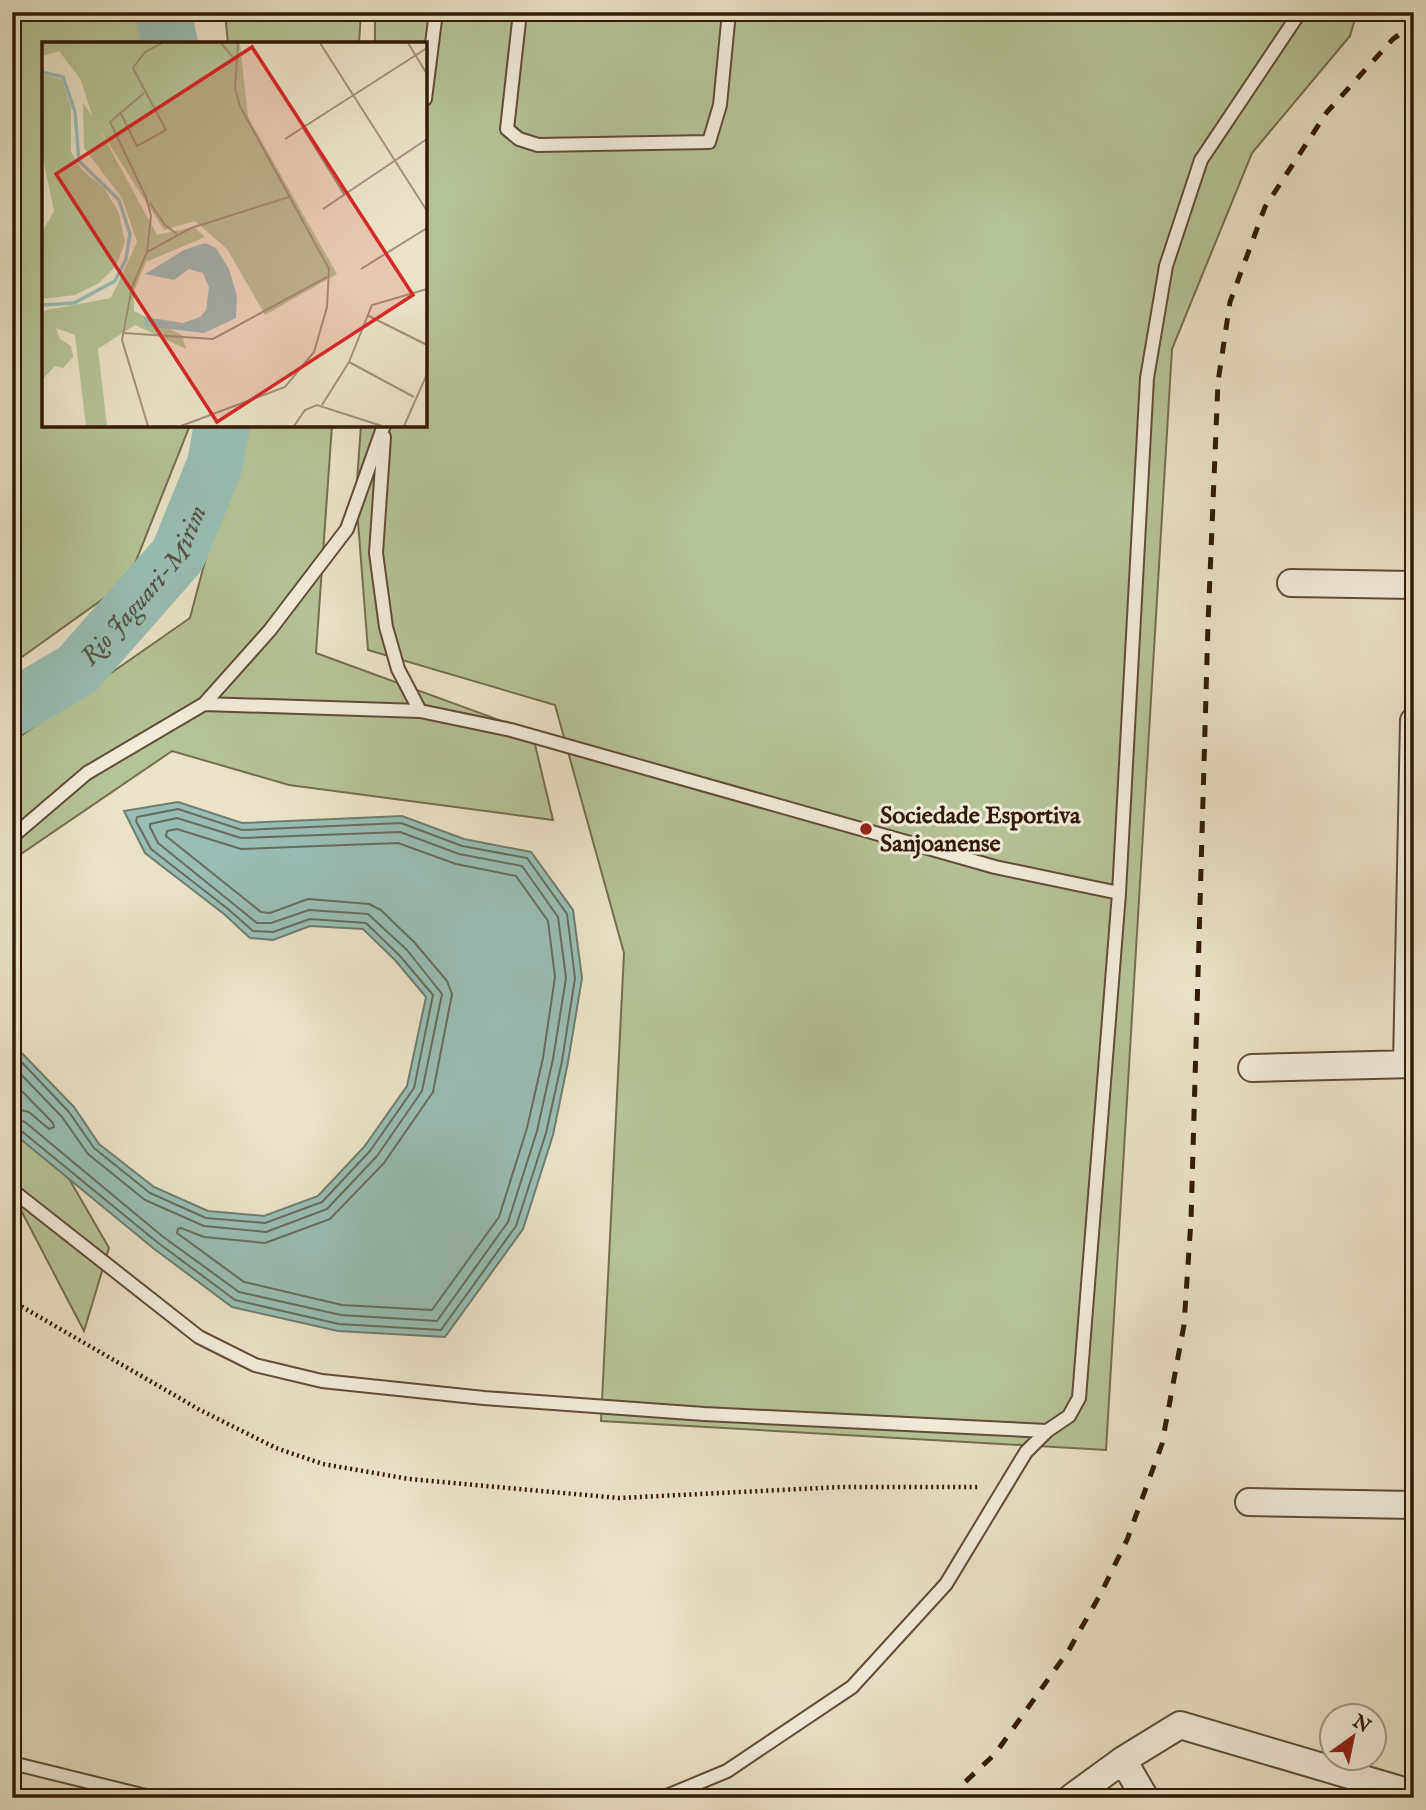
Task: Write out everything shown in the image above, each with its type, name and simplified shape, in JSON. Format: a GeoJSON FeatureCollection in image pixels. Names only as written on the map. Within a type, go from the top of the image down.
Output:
{"type":"FeatureCollection","features":[{"type":"Feature","properties":{"kind":"street"},"geometry":{"type":"LineString","coordinates":[[1291,583],[1414,585]]}},
{"type":"Feature","properties":{"kind":"street"},"geometry":{"type":"LineString","coordinates":[[1252,1068],[1410,1064],[1414,720]]}},
{"type":"Feature","properties":{"kind":"street"},"geometry":{"type":"LineString","coordinates":[[1249,1502],[1414,1505]]}},
{"type":"Feature","properties":{"kind":"street"},"geometry":{"type":"LineString","coordinates":[[1071,1798],[1123,1760],[1180,1725],[1414,1794]]}},
{"type":"Feature","properties":{"kind":"street"},"geometry":{"type":"LineString","coordinates":[[1123,1760],[1145,1798]]}},
{"type":"Feature","properties":{"kind":"lane"},"geometry":{"type":"LineString","coordinates":[[427,83],[436,12]]}},
{"type":"Feature","properties":{"kind":"lane"},"geometry":{"type":"LineString","coordinates":[[520,12],[507,129],[519,139],[538,145],[709,142],[720,105],[729,12]]}},
{"type":"Feature","properties":{"kind":"lane"},"geometry":{"type":"LineString","coordinates":[[663,1798],[727,1771],[852,1687],[946,1584],[1002,1487],[1026,1452],[1047,1431],[1069,1416],[1079,1398],[1119,893],[1147,378],[1166,267],[1201,160],[1297,14]]}},
{"type":"Feature","properties":{"kind":"lane"},"geometry":{"type":"LineString","coordinates":[[12,837],[87,773],[204,704],[270,630],[347,529],[383,427]]}},
{"type":"Feature","properties":{"kind":"lane"},"geometry":{"type":"LineString","coordinates":[[384,427],[376,553],[386,627],[398,669],[420,712]]}},
{"type":"Feature","properties":{"kind":"lane"},"geometry":{"type":"LineString","coordinates":[[204,704],[420,712],[511,730],[995,867],[1119,893]]}},
{"type":"Feature","properties":{"kind":"lane"},"geometry":{"type":"LineString","coordinates":[[12,1190],[199,1336],[255,1365],[322,1381],[484,1398],[704,1414],[1047,1431]]}},
{"type":"Feature","properties":{"kind":"lane"},"geometry":{"type":"LineString","coordinates":[[12,1763],[154,1798]]}},
{"type":"Feature","properties":{"kind":"path"},"geometry":{"type":"LineString","coordinates":[[12,1301],[200,1410],[276,1448],[323,1464],[409,1479],[619,1498],[841,1487],[1002,1487]]}},
{"type":"Feature","properties":{"kind":"green space"},"geometry":{"type":"Polygon","coordinates":[[[12,12],[147,12],[147,42],[42,42],[42,427],[189,427],[128,581],[12,664],[12,12]]]}},
{"type":"Feature","properties":{"kind":"green space"},"geometry":{"type":"Polygon","coordinates":[[[225,12],[361,12],[359,42],[228,42],[225,12]]]}},
{"type":"Feature","properties":{"kind":"green space","name":"Sociedade Esportiva Sanjoanense"},"geometry":{"type":"Polygon","coordinates":[[[375,12],[1357,12],[1350,36],[1252,153],[1172,349],[1106,1450],[601,1421],[624,953],[555,705],[368,650],[356,496],[361,427],[427,427],[427,42],[375,42],[375,12]]]}},
{"type":"Feature","properties":{"kind":"green space"},"geometry":{"type":"Polygon","coordinates":[[[240,427],[332,427],[316,653],[532,732],[553,820],[289,785],[172,751],[12,860],[12,742],[190,618],[240,427]]]}},
{"type":"Feature","properties":{"kind":"green space"},"geometry":{"type":"Polygon","coordinates":[[[12,1080],[109,1248],[84,1331],[12,1193],[12,1080]]]}},
{"type":"Feature","properties":{"kind":"water"},"geometry":{"type":"Polygon","coordinates":[[[178,802],[242,823],[402,816],[464,839],[531,852],[573,910],[582,978],[553,1135],[523,1229],[445,1337],[338,1331],[232,1307],[153,1248],[12,1132],[12,1043],[74,1107],[99,1144],[154,1187],[208,1211],[264,1216],[318,1196],[364,1147],[407,1086],[426,997],[395,960],[363,929],[310,926],[273,940],[250,938],[224,914],[145,853],[124,811],[178,802]]]}},
{"type":"Feature","properties":{"kind":"waterway","name":"Rio Jaguari-Mirim"},"geometry":{"type":"LineString","coordinates":[[163,12],[170,42]]}},
{"type":"Feature","properties":{"kind":"waterway","name":"Rio Jaguari-Mirim"},"geometry":{"type":"LineString","coordinates":[[12,708],[77,670],[178,555],[215,464],[222,427]]}},
{"type":"Feature","properties":{"kind":"railway"},"geometry":{"type":"LineString","coordinates":[[948,1798],[995,1754],[1069,1650],[1127,1540],[1162,1444],[1184,1325],[1191,1220],[1208,624],[1218,382],[1230,302],[1265,207],[1327,112],[1393,39],[1414,24]]}},
{"type":"Feature","properties":{"kind":"place","name":"Sociedade Esportiva Sanjoanense"},"geometry":{"type":"Point","coordinates":[866,829]}}]}
